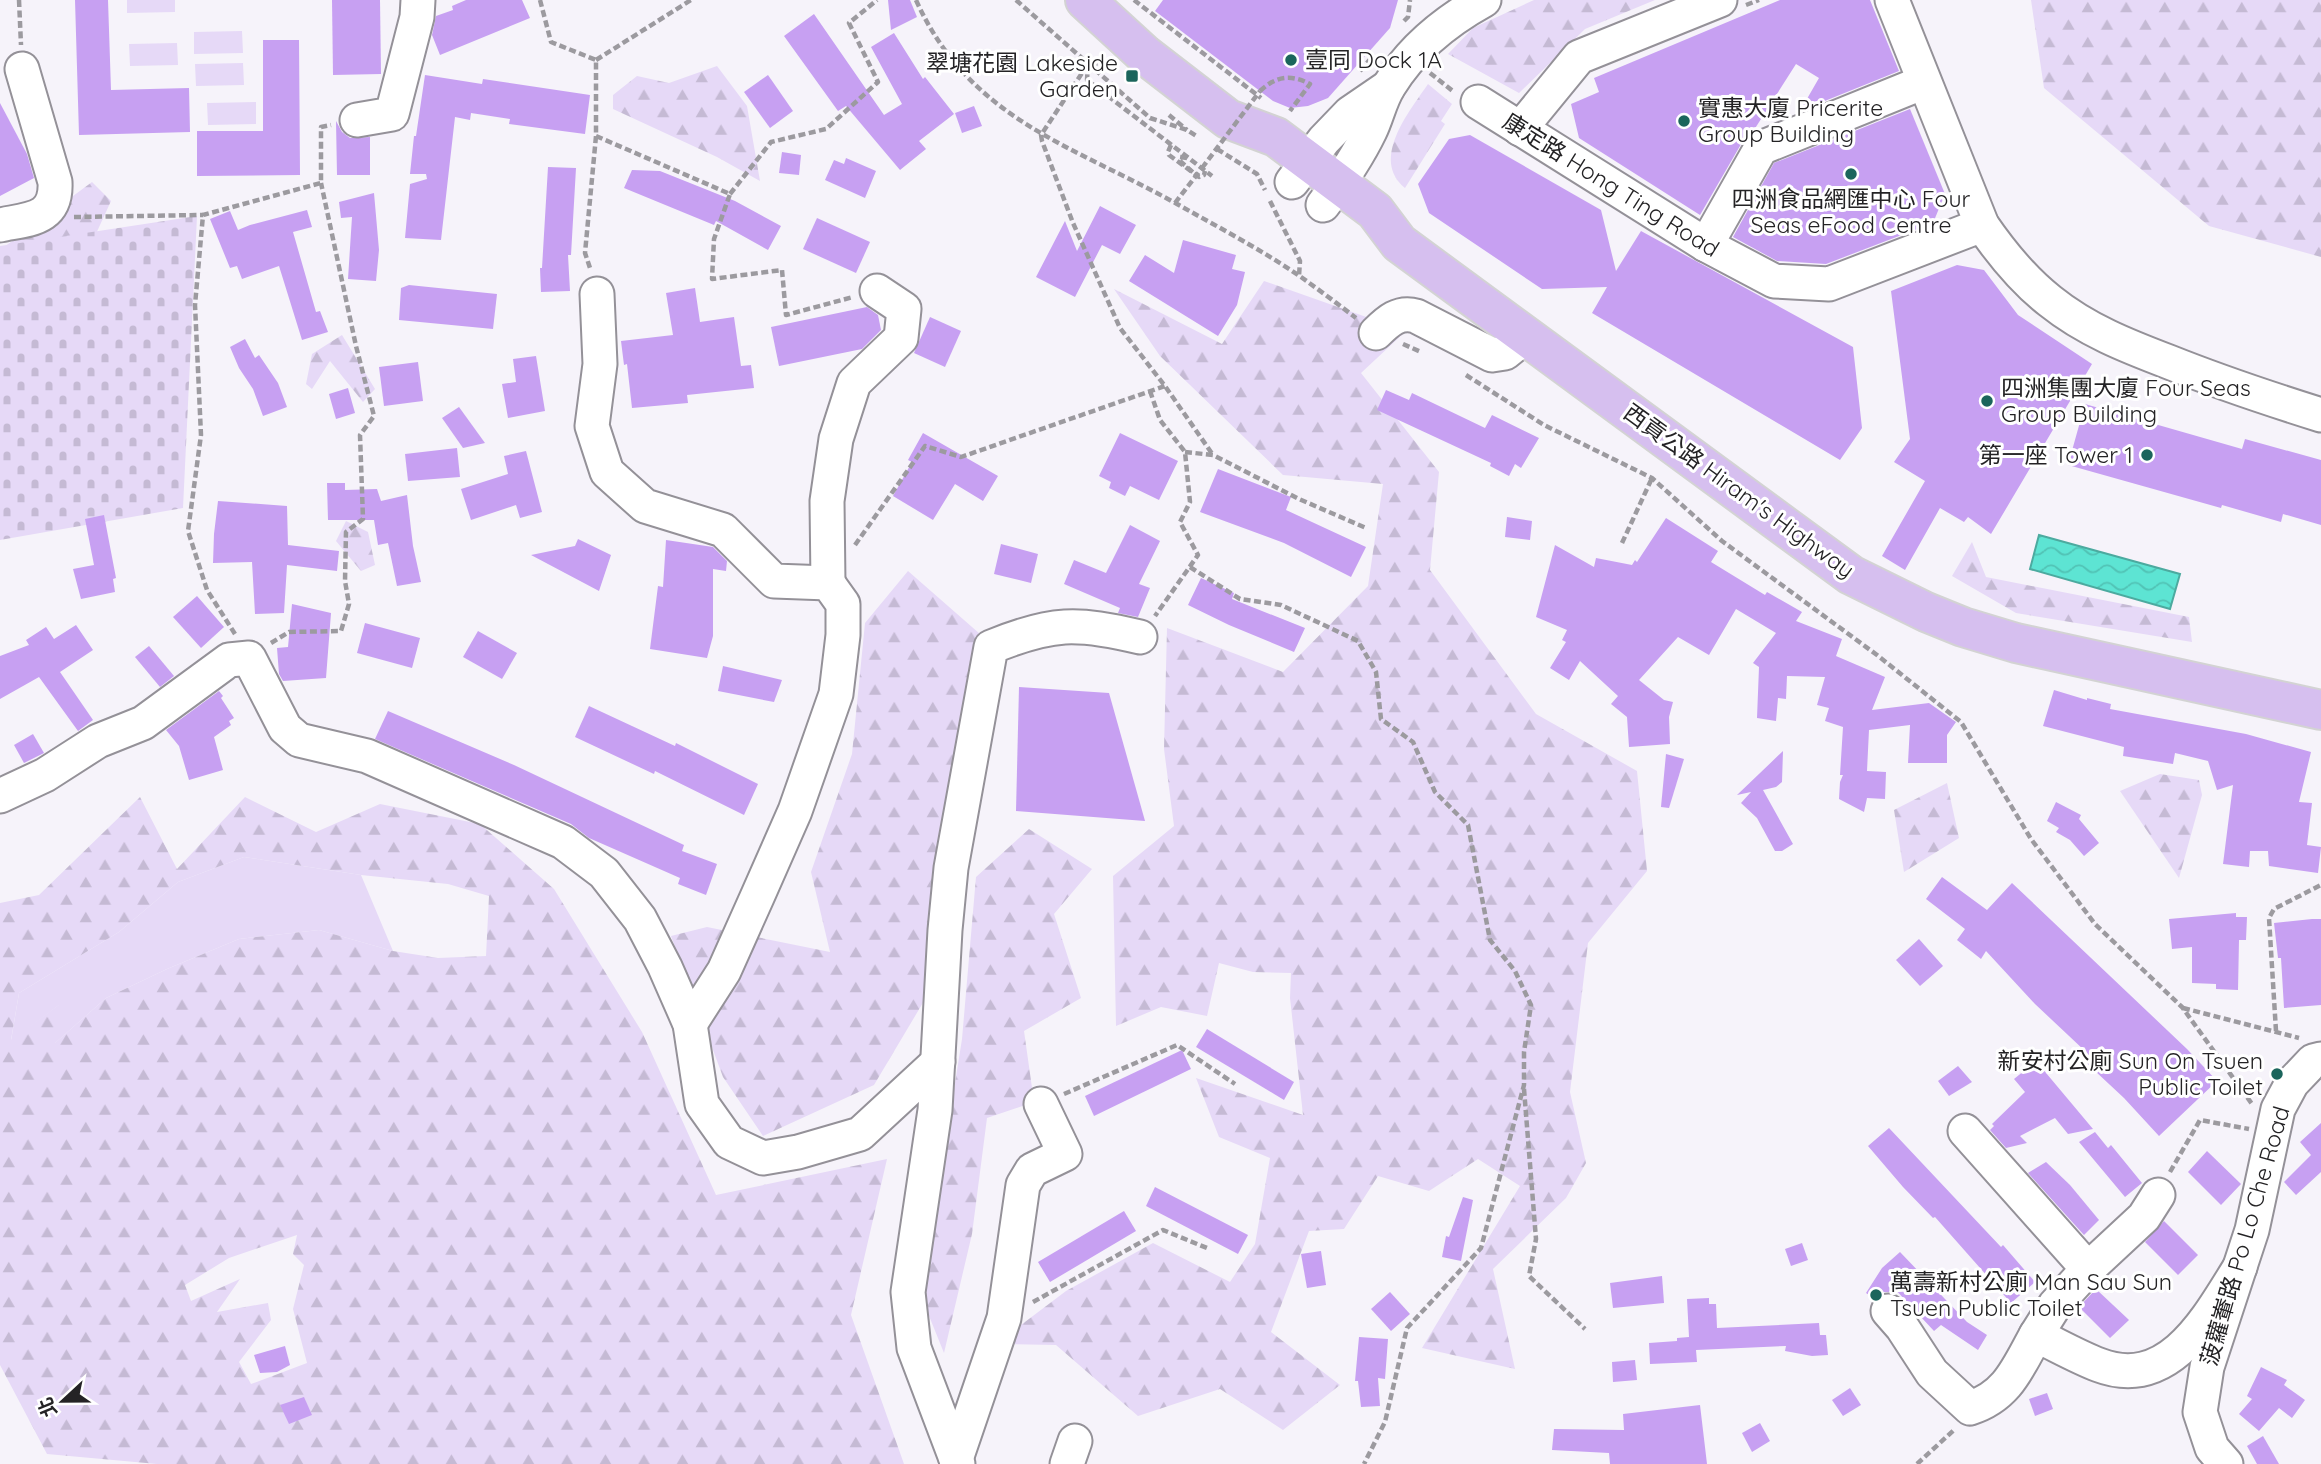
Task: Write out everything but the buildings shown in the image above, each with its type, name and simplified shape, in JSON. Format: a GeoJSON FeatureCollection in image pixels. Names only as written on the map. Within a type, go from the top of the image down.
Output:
{"type":"FeatureCollection","features":[{"type":"Feature","properties":{"kind":"main road","name":"西貢公路 Hiram's Highway"},"geometry":{"type":"LineString","coordinates":[[1085,0],[1145,55],[1212,134],[1276,137],[1300,171],[1331,194],[1375,211],[1399,243],[1851,575],[1963,627],[2016,643],[2321,710]]}},
{"type":"Feature","properties":{"kind":"street"},"geometry":{"type":"LineString","coordinates":[[357,120],[392,114],[417,17],[418,0]]}},
{"type":"Feature","properties":{"kind":"street"},"geometry":{"type":"LineString","coordinates":[[1300,171],[1350,113],[1388,87],[1452,8],[1484,0]]}},
{"type":"Feature","properties":{"kind":"street"},"geometry":{"type":"LineString","coordinates":[[1520,129],[1579,57],[1720,0]]}},
{"type":"Feature","properties":{"kind":"street"},"geometry":{"type":"LineString","coordinates":[[1892,0],[1982,225],[2002,254],[2027,281],[2051,302],[2107,338],[2230,386],[2321,415]]}},
{"type":"Feature","properties":{"kind":"street"},"geometry":{"type":"LineString","coordinates":[[0,225],[40,217],[48,211],[56,196],[55,182],[22,69]]}},
{"type":"Feature","properties":{"kind":"street"},"geometry":{"type":"LineString","coordinates":[[1706,245],[1762,148],[1924,82]]}},
{"type":"Feature","properties":{"kind":"street"},"geometry":{"type":"LineString","coordinates":[[1331,194],[1371,130],[1388,87]]}},
{"type":"Feature","properties":{"kind":"street","name":"康定路 Hong Ting Road"},"geometry":{"type":"LineString","coordinates":[[1471,100],[1706,245],[1774,281],[1829,284],[1982,225]]}},
{"type":"Feature","properties":{"kind":"street"},"geometry":{"type":"LineString","coordinates":[[690,1024],[724,971],[747,920],[795,811],[836,694],[843,635],[843,604],[828,583],[827,500],[836,439],[855,383],[901,338],[904,309],[877,291]]}},
{"type":"Feature","properties":{"kind":"street"},"geometry":{"type":"LineString","coordinates":[[597,294],[600,364],[592,426],[607,472],[645,506],[723,530],[774,581],[828,583]]}},
{"type":"Feature","properties":{"kind":"street"},"geometry":{"type":"LineString","coordinates":[[1376,333],[1387,322],[1407,313],[1492,355],[1505,354],[1527,335]]}},
{"type":"Feature","properties":{"kind":"street"},"geometry":{"type":"LineString","coordinates":[[958,1462],[914,1348],[908,1292],[935,1110],[951,868],[992,647],[1041,629],[1074,625],[1140,637]]}},
{"type":"Feature","properties":{"kind":"street"},"geometry":{"type":"LineString","coordinates":[[0,796],[45,775],[99,741],[143,723],[229,660],[249,658],[285,728],[299,740],[367,756],[551,836],[604,873],[639,919],[666,967],[690,1024],[702,1104],[729,1142],[763,1158],[798,1152],[860,1135],[938,1062]]}},
{"type":"Feature","properties":{"kind":"street","name":"菠蘿輋路 Po Lo Che Road"},"geometry":{"type":"LineString","coordinates":[[2226,1464],[2213,1448],[2204,1429],[2200,1397],[2207,1367],[2252,1230],[2278,1109],[2292,1083],[2313,1061],[2315,1050]]}},
{"type":"Feature","properties":{"kind":"street"},"geometry":{"type":"LineString","coordinates":[[958,1462],[1004,1318],[1023,1185],[1032,1170],[1065,1154],[1041,1104]]}},
{"type":"Feature","properties":{"kind":"street"},"geometry":{"type":"LineString","coordinates":[[1965,1131],[2088,1269]]}},
{"type":"Feature","properties":{"kind":"street"},"geometry":{"type":"LineString","coordinates":[[1888,1311],[1902,1327],[1932,1373],[1970,1408],[1985,1403],[1998,1395],[2014,1375],[2056,1306],[2088,1269],[2144,1217],[2158,1195]]}},
{"type":"Feature","properties":{"kind":"street"},"geometry":{"type":"LineString","coordinates":[[2036,1335],[2109,1357],[2116,1369],[2146,1370],[2165,1360],[2191,1339],[2240,1267]]}},
{"type":"Feature","properties":{"kind":"path"},"geometry":{"type":"LineString","coordinates":[[19,0],[22,69]]}},
{"type":"Feature","properties":{"kind":"path"},"geometry":{"type":"LineString","coordinates":[[540,0],[551,42],[596,60]]}},
{"type":"Feature","properties":{"kind":"path"},"geometry":{"type":"LineString","coordinates":[[596,60],[691,0]]}},
{"type":"Feature","properties":{"kind":"path"},"geometry":{"type":"LineString","coordinates":[[877,0],[849,23],[878,82],[826,129],[771,142],[730,194],[714,239],[712,279],[782,270],[786,315],[877,291]]}},
{"type":"Feature","properties":{"kind":"path"},"geometry":{"type":"LineString","coordinates":[[916,0],[948,57],[995,104],[1041,135],[1175,203],[1299,276],[1376,333],[1425,354]]}},
{"type":"Feature","properties":{"kind":"path"},"geometry":{"type":"LineString","coordinates":[[1016,0],[1150,118],[1187,130],[1212,134],[1257,174],[1300,261],[1299,276]]}},
{"type":"Feature","properties":{"kind":"path"},"geometry":{"type":"LineString","coordinates":[[1134,0],[1264,100]]}},
{"type":"Feature","properties":{"kind":"path"},"geometry":{"type":"LineString","coordinates":[[1399,26],[1408,17],[1410,0]]}},
{"type":"Feature","properties":{"kind":"path"},"geometry":{"type":"LineString","coordinates":[[1357,75],[1374,55]]}},
{"type":"Feature","properties":{"kind":"path"},"geometry":{"type":"LineString","coordinates":[[596,60],[596,135],[585,253],[597,294]]}},
{"type":"Feature","properties":{"kind":"path"},"geometry":{"type":"LineString","coordinates":[[1088,64],[1110,63]]}},
{"type":"Feature","properties":{"kind":"path"},"geometry":{"type":"LineString","coordinates":[[1041,135],[1088,64]]}},
{"type":"Feature","properties":{"kind":"path"},"geometry":{"type":"LineString","coordinates":[[1088,64],[1087,80],[1212,176],[1202,168]]}},
{"type":"Feature","properties":{"kind":"path"},"geometry":{"type":"LineString","coordinates":[[1424,69],[1471,100]]}},
{"type":"Feature","properties":{"kind":"path"},"geometry":{"type":"LineString","coordinates":[[1175,203],[1260,91],[1268,83],[1296,77],[1310,84],[1285,117]]}},
{"type":"Feature","properties":{"kind":"path"},"geometry":{"type":"LineString","coordinates":[[203,215],[195,305],[201,435],[188,531],[207,590],[249,658],[289,632],[341,631],[349,604],[345,581],[346,532],[363,519],[360,435],[374,415],[356,346],[321,183],[321,127],[357,120]]}},
{"type":"Feature","properties":{"kind":"path"},"geometry":{"type":"LineString","coordinates":[[596,135],[730,194]]}},
{"type":"Feature","properties":{"kind":"path"},"geometry":{"type":"LineString","coordinates":[[1041,135],[1073,223],[1120,328],[1213,455]]}},
{"type":"Feature","properties":{"kind":"path"},"geometry":{"type":"LineString","coordinates":[[1171,145],[1169,155],[1179,163],[1189,170],[1199,177],[1205,173],[1187,158],[1180,157],[1180,161],[1183,166],[1196,175]]}},
{"type":"Feature","properties":{"kind":"path"},"geometry":{"type":"LineString","coordinates":[[48,211],[57,217],[203,215],[321,183]]}},
{"type":"Feature","properties":{"kind":"path"},"geometry":{"type":"LineString","coordinates":[[1459,371],[1544,425],[1652,478],[1722,541],[1877,655],[1961,722],[2031,839],[2095,924],[2182,1007],[2274,1134]]}},
{"type":"Feature","properties":{"kind":"path"},"geometry":{"type":"LineString","coordinates":[[828,583],[925,446],[961,457],[1165,386]]}},
{"type":"Feature","properties":{"kind":"path"},"geometry":{"type":"LineString","coordinates":[[1140,637],[1198,555],[1180,522],[1190,502],[1185,452],[1160,420],[1150,391]]}},
{"type":"Feature","properties":{"kind":"path"},"geometry":{"type":"LineString","coordinates":[[1185,452],[1213,455],[1299,499],[1366,528]]}},
{"type":"Feature","properties":{"kind":"path"},"geometry":{"type":"LineString","coordinates":[[1622,543],[1652,478]]}},
{"type":"Feature","properties":{"kind":"path"},"geometry":{"type":"LineString","coordinates":[[1190,567],[1240,599],[1281,605],[1358,641],[1376,672],[1381,719],[1413,742],[1435,792],[1468,825],[1490,940],[1515,971],[1531,1005],[1524,1052],[1524,1085],[1536,1239],[1530,1276],[1586,1329]]}},
{"type":"Feature","properties":{"kind":"path"},"geometry":{"type":"LineString","coordinates":[[2276,1031],[2269,918],[2274,909],[2321,885]]}},
{"type":"Feature","properties":{"kind":"path"},"geometry":{"type":"LineString","coordinates":[[2182,1007],[2276,1031],[2315,1050]]}},
{"type":"Feature","properties":{"kind":"path"},"geometry":{"type":"LineString","coordinates":[[1041,1104],[1177,1045],[1235,1084]]}},
{"type":"Feature","properties":{"kind":"path"},"geometry":{"type":"LineString","coordinates":[[1364,1464],[1385,1422],[1407,1328],[1481,1248],[1524,1085]]}},
{"type":"Feature","properties":{"kind":"path"},"geometry":{"type":"LineString","coordinates":[[2158,1195],[2200,1120],[2274,1134]]}},
{"type":"Feature","properties":{"kind":"path"},"geometry":{"type":"LineString","coordinates":[[1004,1318],[1163,1230],[1207,1248]]}},
{"type":"Feature","properties":{"kind":"path"},"geometry":{"type":"LineString","coordinates":[[1917,1464],[1953,1431],[1970,1408]]}},
{"type":"Feature","properties":{"kind":"green space"},"geometry":{"type":"Polygon","coordinates":[[[127,0],[175,0],[175,12],[127,13],[127,0]]]}},
{"type":"Feature","properties":{"kind":"green space"},"geometry":{"type":"Polygon","coordinates":[[[1534,0],[1655,0],[1585,29],[1519,93],[1448,54],[1473,28],[1534,0]]]}},
{"type":"Feature","properties":{"kind":"green space"},"geometry":{"type":"Polygon","coordinates":[[[2031,0],[2321,0],[2321,257],[2209,226],[2044,88],[2031,0]]]}},
{"type":"Feature","properties":{"kind":"green space"},"geometry":{"type":"Polygon","coordinates":[[[242,31],[243,53],[194,54],[194,32],[242,31]]]}},
{"type":"Feature","properties":{"kind":"green space"},"geometry":{"type":"Polygon","coordinates":[[[177,43],[178,65],[130,66],[129,44],[177,43]]]}},
{"type":"Feature","properties":{"kind":"green space"},"geometry":{"type":"Polygon","coordinates":[[[243,63],[244,85],[196,86],[195,64],[243,63]]]}},
{"type":"Feature","properties":{"kind":"green space"},"geometry":{"type":"Polygon","coordinates":[[[717,66],[747,106],[760,181],[717,157],[613,109],[613,95],[637,76],[669,83],[717,66]]]}},
{"type":"Feature","properties":{"kind":"green space"},"geometry":{"type":"Polygon","coordinates":[[[1428,84],[1452,104],[1441,121],[1445,124],[1405,188],[1395,176],[1391,163],[1392,150],[1403,122],[1428,84]]]}},
{"type":"Feature","properties":{"kind":"green space"},"geometry":{"type":"Polygon","coordinates":[[[256,102],[256,124],[208,125],[207,103],[256,102]]]}},
{"type":"Feature","properties":{"kind":"green space"},"geometry":{"type":"Polygon","coordinates":[[[92,182],[111,201],[89,249],[0,250],[92,182]]]}},
{"type":"Feature","properties":{"kind":"green space"},"geometry":{"type":"Polygon","coordinates":[[[197,216],[183,508],[0,540],[0,246],[197,216]]]}},
{"type":"Feature","properties":{"kind":"green space"},"geometry":{"type":"Polygon","coordinates":[[[1264,281],[1406,331],[1361,373],[1439,472],[1430,570],[1536,714],[1637,771],[1647,871],[1588,943],[1570,1092],[1586,1163],[1566,1198],[1493,1269],[1515,1369],[1422,1348],[1520,1186],[1478,1159],[1429,1191],[1378,1176],[1344,1229],[1309,1231],[1271,1332],[1340,1385],[1283,1430],[1220,1389],[1138,1416],[1056,1345],[996,1344],[1066,1291],[1153,1243],[1230,1282],[1255,1244],[1270,1158],[1219,1137],[1196,1078],[1303,1115],[1290,998],[1291,973],[1253,972],[1219,963],[1207,1016],[1161,1007],[1116,1026],[1113,876],[1174,826],[1164,749],[1167,628],[1283,672],[1368,586],[1383,484],[1283,475],[1160,356],[1114,289],[1222,344],[1264,281]]]}},
{"type":"Feature","properties":{"kind":"green space"},"geometry":{"type":"Polygon","coordinates":[[[342,335],[375,389],[363,402],[330,361],[312,389],[306,384],[312,354],[342,335]]]}},
{"type":"Feature","properties":{"kind":"green space"},"geometry":{"type":"Polygon","coordinates":[[[346,521],[368,532],[375,565],[361,571],[336,541],[346,521]]]}},
{"type":"Feature","properties":{"kind":"green space"},"geometry":{"type":"Polygon","coordinates":[[[1972,542],[1986,577],[2189,617],[2192,642],[2016,613],[1952,576],[1972,542]]]}},
{"type":"Feature","properties":{"kind":"green space"},"geometry":{"type":"Polygon","coordinates":[[[908,571],[980,634],[924,1001],[874,1085],[763,1136],[723,1077],[671,936],[707,927],[830,952],[811,872],[852,754],[865,623],[908,571]]]}},
{"type":"Feature","properties":{"kind":"green space"},"geometry":{"type":"Polygon","coordinates":[[[2160,774],[2199,780],[2202,795],[2179,878],[2120,791],[2160,774]]]}},
{"type":"Feature","properties":{"kind":"green space"},"geometry":{"type":"Polygon","coordinates":[[[1947,783],[1959,838],[1904,872],[1894,810],[1947,783]]]}},
{"type":"Feature","properties":{"kind":"green space"},"geometry":{"type":"Polygon","coordinates":[[[140,797],[177,869],[245,797],[316,832],[380,804],[480,824],[554,889],[642,1032],[716,1195],[887,1159],[851,1315],[904,1464],[157,1464],[47,1454],[0,1365],[0,903],[39,895],[140,797]],[[244,857],[178,882],[119,932],[19,993],[11,1040],[60,1004],[55,1043],[106,998],[239,939],[319,930],[393,951],[438,958],[486,956],[489,896],[448,884],[361,875],[244,857]],[[297,1235],[229,1258],[185,1285],[191,1301],[240,1279],[217,1312],[268,1303],[271,1320],[239,1362],[251,1384],[307,1363],[293,1309],[304,1265],[293,1254],[297,1235]]]}},
{"type":"Feature","properties":{"kind":"green space"},"geometry":{"type":"Polygon","coordinates":[[[1029,829],[1092,869],[1054,914],[1081,998],[1024,1031],[1034,1102],[987,1118],[972,1234],[944,1353],[921,1296],[962,1039],[976,877],[1029,829]]]}},
{"type":"Feature","properties":{"kind":"green space"},"geometry":{"type":"Polygon","coordinates":[[[244,857],[361,875],[393,951],[319,930],[239,939],[106,998],[54,1044],[59,1005],[11,1041],[19,993],[119,932],[178,882],[244,857]]]}},
{"type":"Feature","properties":{"kind":"water"},"geometry":{"type":"Polygon","coordinates":[[[2039,535],[2180,574],[2170,609],[2030,569],[2039,535]]]}},
{"type":"Feature","properties":{"kind":"place","name":"壹同 Dock 1A"},"geometry":{"type":"Point","coordinates":[1291,60]}},
{"type":"Feature","properties":{"kind":"place","name":"翠塘花園 Lakeside Garden"},"geometry":{"type":"Point","coordinates":[1132,76]}},
{"type":"Feature","properties":{"kind":"place","name":"實惠大廈 Pricerite Group Building"},"geometry":{"type":"Point","coordinates":[1684,121]}},
{"type":"Feature","properties":{"kind":"place","name":"四洲食品網匯中心 Four Seas eFood Centre"},"geometry":{"type":"Point","coordinates":[1851,174]}},
{"type":"Feature","properties":{"kind":"place","name":"四洲集團大廈 Four Seas Group Building"},"geometry":{"type":"Point","coordinates":[1987,401]}},
{"type":"Feature","properties":{"kind":"place","name":"第一座 Tower 1"},"geometry":{"type":"Point","coordinates":[2147,455]}},
{"type":"Feature","properties":{"kind":"place","name":"新安村公廁 Sun On Tsuen Public Toilet"},"geometry":{"type":"Point","coordinates":[2277,1074]}},
{"type":"Feature","properties":{"kind":"place","name":"萬壽新村公廁 Man Sau Sun Tsuen Public Toilet"},"geometry":{"type":"Point","coordinates":[1876,1295]}}]}
